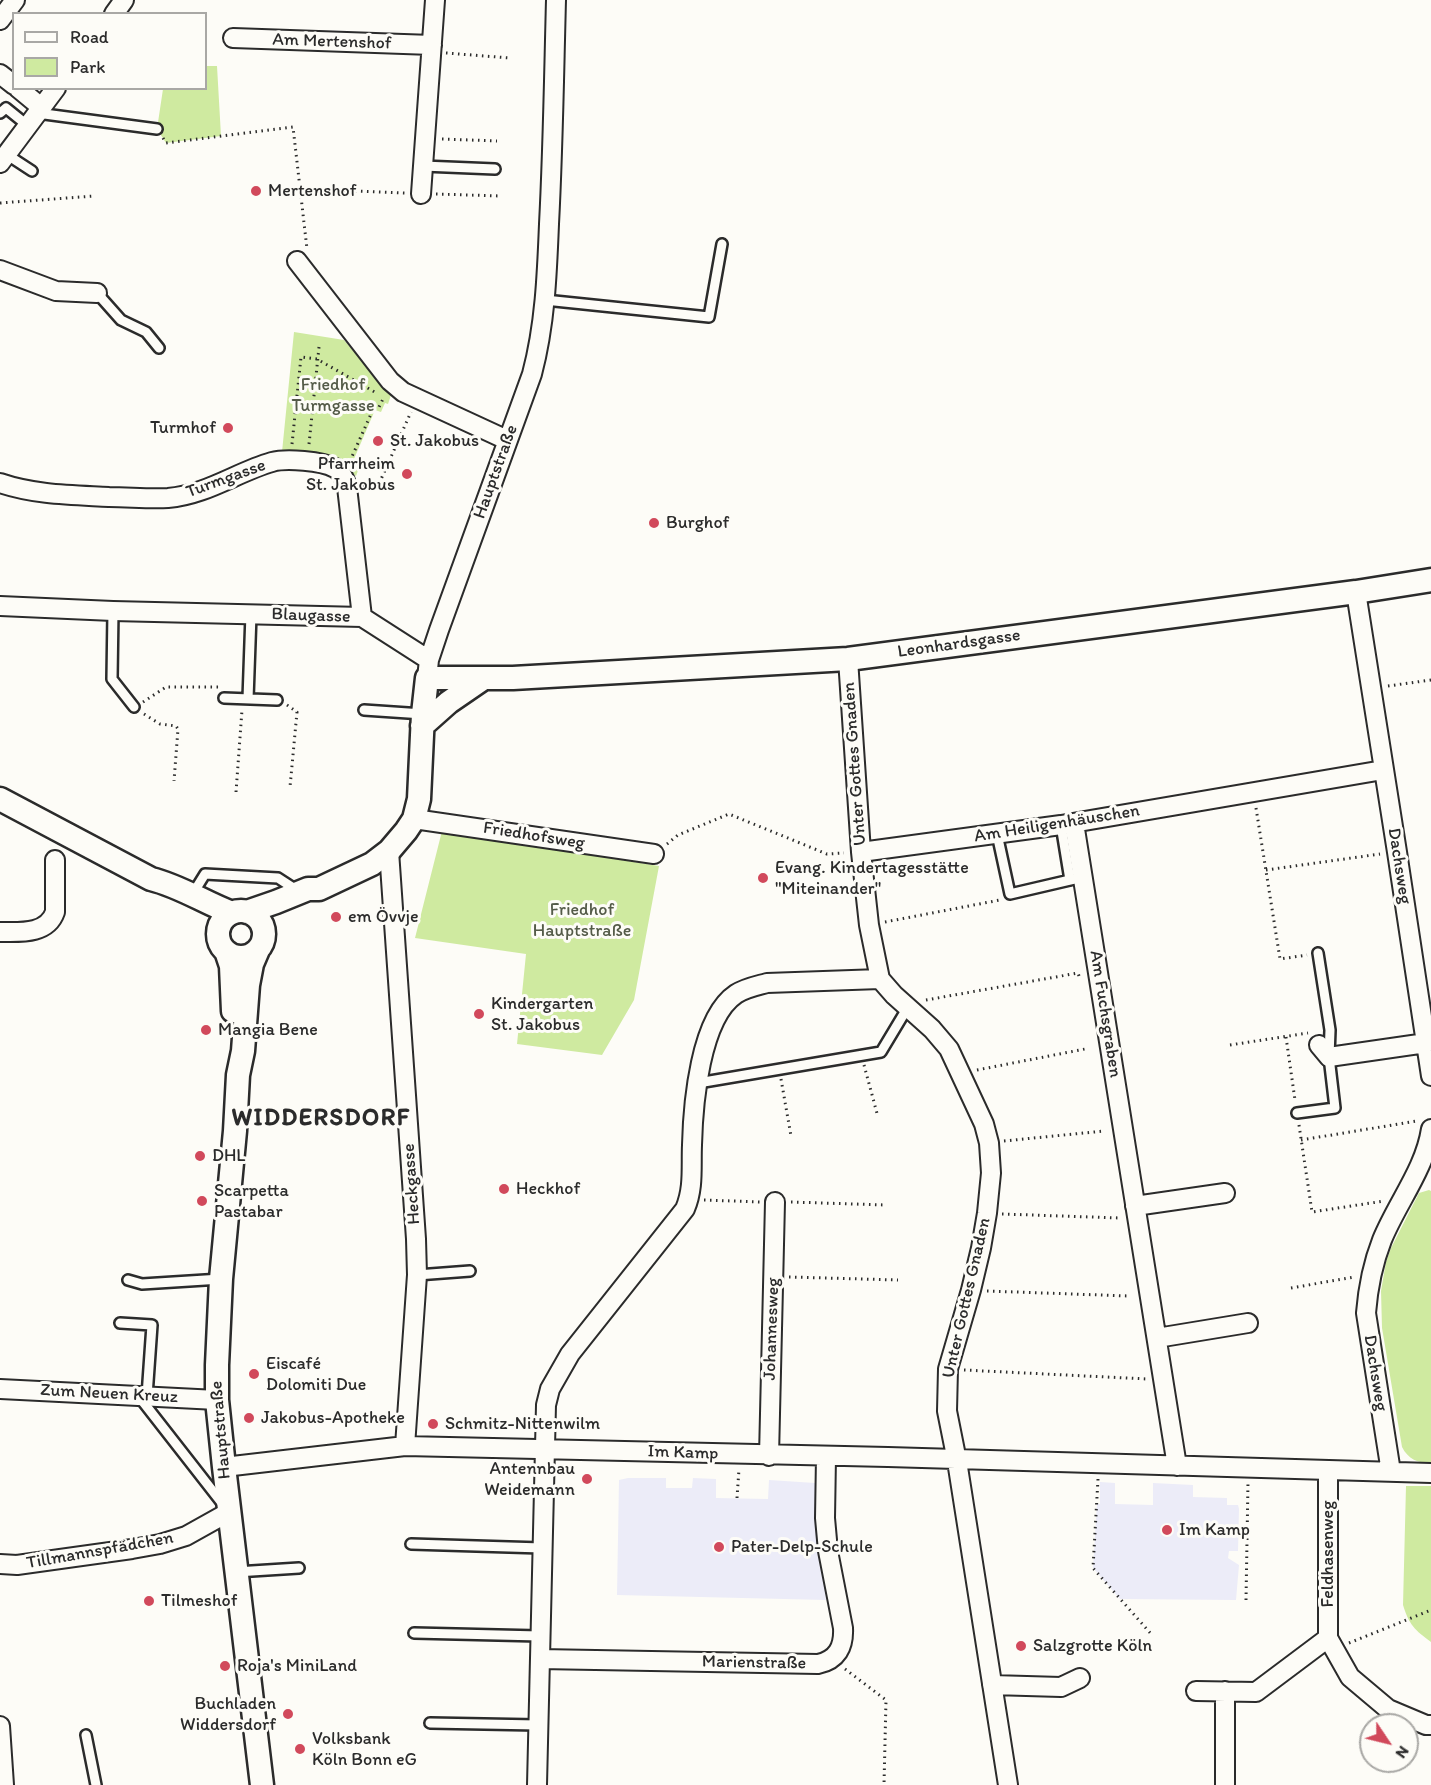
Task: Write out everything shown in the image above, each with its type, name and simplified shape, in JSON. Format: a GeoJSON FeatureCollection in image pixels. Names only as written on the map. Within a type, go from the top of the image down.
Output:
{"type":"FeatureCollection","features":[{"type":"Feature","properties":{"kind":"street"},"geometry":{"type":"LineString","coordinates":[[0,20],[15,0]]}},
{"type":"Feature","properties":{"kind":"street"},"geometry":{"type":"LineString","coordinates":[[422,194],[435,0]]}},
{"type":"Feature","properties":{"kind":"street","name":"Hauptstraße"},"geometry":{"type":"LineString","coordinates":[[239,912],[309,890],[372,864],[389,851],[414,819],[418,799],[428,669],[454,585],[534,366],[543,326],[545,300],[541,270],[550,202],[556,0]]}},
{"type":"Feature","properties":{"kind":"street","name":"Am Mertenshof"},"geometry":{"type":"LineString","coordinates":[[232,38],[432,49]]}},
{"type":"Feature","properties":{"kind":"street"},"geometry":{"type":"LineString","coordinates":[[19,90],[35,115]]}},
{"type":"Feature","properties":{"kind":"street"},"geometry":{"type":"LineString","coordinates":[[3,158],[54,90]]}},
{"type":"Feature","properties":{"kind":"street"},"geometry":{"type":"LineString","coordinates":[[297,261],[390,381],[400,398],[507,440]]}},
{"type":"Feature","properties":{"kind":"street"},"geometry":{"type":"LineString","coordinates":[[0,270],[56,291],[98,293]]}},
{"type":"Feature","properties":{"kind":"street","name":"Turmgasse"},"geometry":{"type":"LineString","coordinates":[[0,483],[14,488],[55,495],[171,498],[220,488],[291,453],[335,468],[344,476],[347,487]]}},
{"type":"Feature","properties":{"kind":"street"},"geometry":{"type":"LineString","coordinates":[[347,487],[362,617]]}},
{"type":"Feature","properties":{"kind":"street","name":"Leonhardsgasse"},"geometry":{"type":"LineString","coordinates":[[428,669],[484,678],[588,675],[848,659],[1356,592],[1431,580]]}},
{"type":"Feature","properties":{"kind":"street","name":"Dachsweg"},"geometry":{"type":"LineString","coordinates":[[1356,592],[1397,852],[1423,966],[1426,1043],[1431,1076]]}},
{"type":"Feature","properties":{"kind":"street","name":"Blaugasse"},"geometry":{"type":"LineString","coordinates":[[0,606],[362,617],[428,669]]}},
{"type":"Feature","properties":{"kind":"street","name":"Unter Gottes Gnaden"},"geometry":{"type":"LineString","coordinates":[[848,659],[861,852],[869,925],[880,979],[894,995],[932,1029],[949,1049],[984,1124],[989,1143],[991,1173],[987,1213],[971,1290],[948,1369],[947,1411],[957,1461],[1008,1785]]}},
{"type":"Feature","properties":{"kind":"street"},"geometry":{"type":"LineString","coordinates":[[423,720],[484,678]]}},
{"type":"Feature","properties":{"kind":"street","name":"Am Heiligenhäuschen"},"geometry":{"type":"LineString","coordinates":[[861,852],[1068,824],[1383,770]]}},
{"type":"Feature","properties":{"kind":"street"},"geometry":{"type":"LineString","coordinates":[[0,799],[152,879],[191,896],[256,917],[264,931],[261,944],[247,957],[239,958],[222,944],[208,922],[196,911],[161,889],[152,879]]}},
{"type":"Feature","properties":{"kind":"street","name":"Friedhofsweg"},"geometry":{"type":"LineString","coordinates":[[414,819],[654,854]]}},
{"type":"Feature","properties":{"kind":"street","name":"Am Fuchsgraben"},"geometry":{"type":"LineString","coordinates":[[1068,824],[1136,1206],[1177,1466]]}},
{"type":"Feature","properties":{"kind":"street","name":"Heckgasse"},"geometry":{"type":"LineString","coordinates":[[389,851],[417,1275],[405,1446]]}},
{"type":"Feature","properties":{"kind":"street"},"geometry":{"type":"LineString","coordinates":[[0,932],[27,932],[43,927],[53,919],[56,860]]}},
{"type":"Feature","properties":{"kind":"street","name":"Hauptstraße"},"geometry":{"type":"LineString","coordinates":[[262,1785],[217,1400],[217,1330],[238,1075],[243,1051],[248,985],[252,964],[261,944],[283,915],[311,897],[309,890]]}},
{"type":"Feature","properties":{"kind":"street"},"geometry":{"type":"LineString","coordinates":[[222,944],[220,922],[239,912]]}},
{"type":"Feature","properties":{"kind":"street","name":"Hauptstraße"},"geometry":{"type":"LineString","coordinates":[[222,944],[231,966],[234,1052],[238,1075]]}},
{"type":"Feature","properties":{"kind":"street"},"geometry":{"type":"LineString","coordinates":[[537,1785],[544,1450],[546,1405],[550,1389],[570,1354],[679,1218],[689,1200],[698,1083],[709,1031],[723,1007],[736,995],[751,987],[766,983],[880,979]]}},
{"type":"Feature","properties":{"kind":"street"},"geometry":{"type":"LineString","coordinates":[[1324,1051],[1426,1043]]}},
{"type":"Feature","properties":{"kind":"street","name":"Dachsweg"},"geometry":{"type":"LineString","coordinates":[[1391,1472],[1366,1312],[1372,1274],[1382,1240],[1426,1151],[1425,1125]]}},
{"type":"Feature","properties":{"kind":"street"},"geometry":{"type":"LineString","coordinates":[[1136,1206],[1226,1192]]}},
{"type":"Feature","properties":{"kind":"street","name":"Johannesweg"},"geometry":{"type":"LineString","coordinates":[[769,1456],[775,1202]]}},
{"type":"Feature","properties":{"kind":"street"},"geometry":{"type":"LineString","coordinates":[[1157,1338],[1248,1323]]}},
{"type":"Feature","properties":{"kind":"street","name":"Zum Neuen Kreuz"},"geometry":{"type":"LineString","coordinates":[[0,1389],[217,1400]]}},
{"type":"Feature","properties":{"kind":"street","name":"Im Kamp"},"geometry":{"type":"LineString","coordinates":[[224,1467],[405,1446],[1431,1473]]}},
{"type":"Feature","properties":{"kind":"street","name":"Marienstraße"},"geometry":{"type":"LineString","coordinates":[[540,1659],[818,1664],[832,1659],[837,1654],[843,1638],[843,1628],[828,1551],[825,1518],[826,1457]]}},
{"type":"Feature","properties":{"kind":"street","name":"Feldhasenweg"},"geometry":{"type":"LineString","coordinates":[[1328,1470],[1331,1644]]}},
{"type":"Feature","properties":{"kind":"street","name":"Tillmannspfädchen"},"geometry":{"type":"LineString","coordinates":[[0,1564],[17,1565],[160,1544],[186,1536],[229,1512]]}},
{"type":"Feature","properties":{"kind":"street"},"geometry":{"type":"LineString","coordinates":[[1196,1691],[1256,1692],[1331,1644],[1350,1677],[1388,1709],[1431,1725]]}},
{"type":"Feature","properties":{"kind":"street"},"geometry":{"type":"LineString","coordinates":[[992,1685],[1061,1687],[1080,1678]]}},
{"type":"Feature","properties":{"kind":"street"},"geometry":{"type":"LineString","coordinates":[[1225,1690],[1225,1785]]}},
{"type":"Feature","properties":{"kind":"street"},"geometry":{"type":"LineString","coordinates":[[0,1726],[4,1785]]}},
{"type":"Feature","properties":{"kind":"lane"},"geometry":{"type":"LineString","coordinates":[[0,113],[6,108],[35,115],[157,129]]}},
{"type":"Feature","properties":{"kind":"lane"},"geometry":{"type":"LineString","coordinates":[[3,158],[32,171]]}},
{"type":"Feature","properties":{"kind":"lane"},"geometry":{"type":"LineString","coordinates":[[423,166],[495,169]]}},
{"type":"Feature","properties":{"kind":"lane"},"geometry":{"type":"LineString","coordinates":[[545,300],[709,317],[722,244]]}},
{"type":"Feature","properties":{"kind":"lane"},"geometry":{"type":"LineString","coordinates":[[98,293],[126,324],[142,329],[159,348]]}},
{"type":"Feature","properties":{"kind":"lane"},"geometry":{"type":"LineString","coordinates":[[113,611],[112,678],[134,707]]}},
{"type":"Feature","properties":{"kind":"lane","name":"Blaugasse"},"geometry":{"type":"LineString","coordinates":[[246,699],[251,614]]}},
{"type":"Feature","properties":{"kind":"lane"},"geometry":{"type":"LineString","coordinates":[[224,698],[277,700]]}},
{"type":"Feature","properties":{"kind":"lane"},"geometry":{"type":"LineString","coordinates":[[364,710],[423,720]]}},
{"type":"Feature","properties":{"kind":"lane"},"geometry":{"type":"LineString","coordinates":[[997,834],[1010,894],[1076,879]]}},
{"type":"Feature","properties":{"kind":"lane"},"geometry":{"type":"LineString","coordinates":[[191,896],[205,874],[278,878],[309,890]]}},
{"type":"Feature","properties":{"kind":"lane"},"geometry":{"type":"LineString","coordinates":[[1297,1113],[1335,1108],[1324,1051],[1330,1030],[1318,953]]}},
{"type":"Feature","properties":{"kind":"lane"},"geometry":{"type":"LineString","coordinates":[[698,1083],[880,1052],[908,1007]]}},
{"type":"Feature","properties":{"kind":"lane"},"geometry":{"type":"LineString","coordinates":[[417,1275],[470,1271]]}},
{"type":"Feature","properties":{"kind":"lane"},"geometry":{"type":"LineString","coordinates":[[128,1280],[142,1284],[221,1279]]}},
{"type":"Feature","properties":{"kind":"lane"},"geometry":{"type":"LineString","coordinates":[[120,1323],[152,1325],[143,1396],[229,1512]]}},
{"type":"Feature","properties":{"kind":"lane"},"geometry":{"type":"LineString","coordinates":[[411,1545],[542,1548]]}},
{"type":"Feature","properties":{"kind":"lane"},"geometry":{"type":"LineString","coordinates":[[236,1572],[299,1568]]}},
{"type":"Feature","properties":{"kind":"lane"},"geometry":{"type":"LineString","coordinates":[[414,1633],[540,1636]]}},
{"type":"Feature","properties":{"kind":"lane"},"geometry":{"type":"LineString","coordinates":[[430,1723],[538,1725]]}},
{"type":"Feature","properties":{"kind":"lane"},"geometry":{"type":"LineString","coordinates":[[86,1735],[96,1785]]}},
{"type":"Feature","properties":{"kind":"path"},"geometry":{"type":"LineString","coordinates":[[432,49],[510,58]]}},
{"type":"Feature","properties":{"kind":"path"},"geometry":{"type":"LineString","coordinates":[[157,129],[166,143],[293,127],[310,278]]}},
{"type":"Feature","properties":{"kind":"path"},"geometry":{"type":"LineString","coordinates":[[425,139],[497,141]]}},
{"type":"Feature","properties":{"kind":"path"},"geometry":{"type":"LineString","coordinates":[[301,189],[500,196]]}},
{"type":"Feature","properties":{"kind":"path"},"geometry":{"type":"LineString","coordinates":[[0,203],[94,196]]}},
{"type":"Feature","properties":{"kind":"path"},"geometry":{"type":"LineString","coordinates":[[309,446],[319,347]]}},
{"type":"Feature","properties":{"kind":"path"},"geometry":{"type":"LineString","coordinates":[[317,447],[309,446],[291,453],[301,357],[318,359],[384,397],[400,398],[411,411],[378,486],[347,487]]}},
{"type":"Feature","properties":{"kind":"path"},"geometry":{"type":"LineString","coordinates":[[342,455],[350,462],[375,405],[379,407],[384,397]]}},
{"type":"Feature","properties":{"kind":"path"},"geometry":{"type":"LineString","coordinates":[[1371,689],[1431,680]]}},
{"type":"Feature","properties":{"kind":"path"},"geometry":{"type":"LineString","coordinates":[[174,781],[178,729],[176,726],[160,724],[134,707],[166,687],[231,688],[246,699],[236,792]]}},
{"type":"Feature","properties":{"kind":"path"},"geometry":{"type":"LineString","coordinates":[[277,700],[297,712],[290,788]]}},
{"type":"Feature","properties":{"kind":"path"},"geometry":{"type":"LineString","coordinates":[[1253,791],[1280,959],[1318,953]]}},
{"type":"Feature","properties":{"kind":"path"},"geometry":{"type":"LineString","coordinates":[[654,854],[678,835],[729,814],[827,854],[861,852]]}},
{"type":"Feature","properties":{"kind":"path"},"geometry":{"type":"LineString","coordinates":[[1266,870],[1397,852]]}},
{"type":"Feature","properties":{"kind":"path"},"geometry":{"type":"LineString","coordinates":[[869,925],[1002,900],[1010,894]]}},
{"type":"Feature","properties":{"kind":"path"},"geometry":{"type":"LineString","coordinates":[[908,1007],[926,1000],[1078,973],[1081,981]]}},
{"type":"Feature","properties":{"kind":"path"},"geometry":{"type":"LineString","coordinates":[[1230,1044],[1330,1030]]}},
{"type":"Feature","properties":{"kind":"path"},"geometry":{"type":"LineString","coordinates":[[1286,1037],[1312,1212],[1383,1201],[1399,1206]]}},
{"type":"Feature","properties":{"kind":"path"},"geometry":{"type":"LineString","coordinates":[[962,1073],[1085,1049]]}},
{"type":"Feature","properties":{"kind":"path"},"geometry":{"type":"LineString","coordinates":[[862,1055],[878,1118]]}},
{"type":"Feature","properties":{"kind":"path"},"geometry":{"type":"LineString","coordinates":[[779,1069],[791,1136]]}},
{"type":"Feature","properties":{"kind":"path"},"geometry":{"type":"LineString","coordinates":[[1301,1140],[1425,1125]]}},
{"type":"Feature","properties":{"kind":"path"},"geometry":{"type":"LineString","coordinates":[[989,1143],[1104,1131]]}},
{"type":"Feature","properties":{"kind":"path"},"geometry":{"type":"LineString","coordinates":[[689,1200],[885,1205]]}},
{"type":"Feature","properties":{"kind":"path"},"geometry":{"type":"LineString","coordinates":[[987,1213],[1120,1218]]}},
{"type":"Feature","properties":{"kind":"path"},"geometry":{"type":"LineString","coordinates":[[1291,1288],[1372,1274]]}},
{"type":"Feature","properties":{"kind":"path"},"geometry":{"type":"LineString","coordinates":[[774,1277],[898,1280]]}},
{"type":"Feature","properties":{"kind":"path"},"geometry":{"type":"LineString","coordinates":[[971,1290],[1129,1296]]}},
{"type":"Feature","properties":{"kind":"path"},"geometry":{"type":"LineString","coordinates":[[948,1369],[1163,1380]]}},
{"type":"Feature","properties":{"kind":"path"},"geometry":{"type":"LineString","coordinates":[[738,1498],[740,1455]]}},
{"type":"Feature","properties":{"kind":"path"},"geometry":{"type":"LineString","coordinates":[[1099,1464],[1093,1569],[1152,1635]]}},
{"type":"Feature","properties":{"kind":"path"},"geometry":{"type":"LineString","coordinates":[[1246,1600],[1249,1468]]}},
{"type":"Feature","properties":{"kind":"path"},"geometry":{"type":"LineString","coordinates":[[1331,1644],[1431,1610]]}},
{"type":"Feature","properties":{"kind":"path"},"geometry":{"type":"LineString","coordinates":[[832,1659],[886,1700],[884,1785]]}},
{"type":"Feature","properties":{"kind":"shaded area","name":"Pater-Delp-Schule"},"geometry":{"type":"Polygon","coordinates":[[[666,1478],[666,1488],[692,1488],[693,1478],[716,1479],[716,1498],[768,1499],[769,1480],[815,1483],[826,1600],[617,1595],[619,1480],[666,1478]]]}},
{"type":"Feature","properties":{"kind":"shaded area","name":"Im Kamp"},"geometry":{"type":"Polygon","coordinates":[[[1100,1482],[1115,1483],[1115,1504],[1153,1505],[1153,1483],[1193,1485],[1193,1497],[1227,1498],[1227,1505],[1238,1505],[1238,1551],[1229,1551],[1228,1558],[1239,1565],[1236,1600],[1120,1599],[1093,1568],[1100,1482]]]}},
{"type":"Feature","properties":{"kind":"green space"},"geometry":{"type":"Polygon","coordinates":[[[207,66],[217,66],[221,136],[166,143],[157,129],[163,90],[207,90],[207,66]]]}},
{"type":"Feature","properties":{"kind":"green space","name":"Friedhof Turmgasse"},"geometry":{"type":"Polygon","coordinates":[[[294,332],[344,340],[391,395],[388,404],[385,403],[381,412],[375,410],[354,459],[359,468],[356,476],[333,456],[282,452],[294,332]]]}},
{"type":"Feature","properties":{"kind":"green space","name":"Friedhof Hauptstraße"},"geometry":{"type":"Polygon","coordinates":[[[442,831],[659,866],[634,1000],[602,1055],[517,1044],[526,954],[415,938],[442,831]]]}},
{"type":"Feature","properties":{"kind":"green space"},"geometry":{"type":"Polygon","coordinates":[[[1431,1191],[1431,1464],[1414,1460],[1402,1447],[1382,1328],[1381,1291],[1391,1248],[1419,1193],[1431,1191]]]}},
{"type":"Feature","properties":{"kind":"green space"},"geometry":{"type":"Polygon","coordinates":[[[1406,1486],[1431,1486],[1431,1642],[1413,1627],[1403,1605],[1406,1486]]]}},
{"type":"Feature","properties":{"kind":"place","name":"Mertenshof"},"geometry":{"type":"Point","coordinates":[256,191]}},
{"type":"Feature","properties":{"kind":"place","name":"Turmhof"},"geometry":{"type":"Point","coordinates":[228,428]}},
{"type":"Feature","properties":{"kind":"place","name":"St. Jakobus"},"geometry":{"type":"Point","coordinates":[378,441]}},
{"type":"Feature","properties":{"kind":"place","name":"Pfarrheim St. Jakobus"},"geometry":{"type":"Point","coordinates":[407,474]}},
{"type":"Feature","properties":{"kind":"place","name":"Burghof"},"geometry":{"type":"Point","coordinates":[654,523]}},
{"type":"Feature","properties":{"kind":"place","name":"Evang. Kindertagesstätte \"Miteinander\""},"geometry":{"type":"Point","coordinates":[763,878]}},
{"type":"Feature","properties":{"kind":"place","name":"em Övvje"},"geometry":{"type":"Point","coordinates":[336,917]}},
{"type":"Feature","properties":{"kind":"place","name":"Kindergarten St. Jakobus"},"geometry":{"type":"Point","coordinates":[479,1014]}},
{"type":"Feature","properties":{"kind":"place","name":"Mangia Bene"},"geometry":{"type":"Point","coordinates":[206,1030]}},
{"type":"Feature","properties":{"kind":"place","name":"DHL"},"geometry":{"type":"Point","coordinates":[200,1156]}},
{"type":"Feature","properties":{"kind":"place","name":"Heckhof"},"geometry":{"type":"Point","coordinates":[504,1189]}},
{"type":"Feature","properties":{"kind":"place","name":"Scarpetta Pastabar"},"geometry":{"type":"Point","coordinates":[202,1201]}},
{"type":"Feature","properties":{"kind":"place","name":"Eiscafé Dolomiti Due"},"geometry":{"type":"Point","coordinates":[254,1374]}},
{"type":"Feature","properties":{"kind":"place","name":"Jakobus-Apotheke"},"geometry":{"type":"Point","coordinates":[249,1418]}},
{"type":"Feature","properties":{"kind":"place","name":"Schmitz-Nittenwilm"},"geometry":{"type":"Point","coordinates":[433,1424]}},
{"type":"Feature","properties":{"kind":"place","name":"Antennbau Weidemann"},"geometry":{"type":"Point","coordinates":[587,1479]}},
{"type":"Feature","properties":{"kind":"place","name":"Im Kamp"},"geometry":{"type":"Point","coordinates":[1167,1530]}},
{"type":"Feature","properties":{"kind":"place","name":"Pater-Delp-Schule"},"geometry":{"type":"Point","coordinates":[719,1547]}},
{"type":"Feature","properties":{"kind":"place","name":"Tilmeshof"},"geometry":{"type":"Point","coordinates":[149,1601]}},
{"type":"Feature","properties":{"kind":"place","name":"Salzgrotte Köln"},"geometry":{"type":"Point","coordinates":[1021,1646]}},
{"type":"Feature","properties":{"kind":"place","name":"Roja's MiniLand"},"geometry":{"type":"Point","coordinates":[225,1666]}},
{"type":"Feature","properties":{"kind":"place","name":"Buchladen Widdersdorf"},"geometry":{"type":"Point","coordinates":[288,1714]}},
{"type":"Feature","properties":{"kind":"place","name":"Volksbank Köln Bonn eG"},"geometry":{"type":"Point","coordinates":[300,1749]}},
{"type":"Feature","properties":{"kind":"district","name":"WIDDERSDORF"},"geometry":{"type":"Point","coordinates":[321,1119]}}]}
